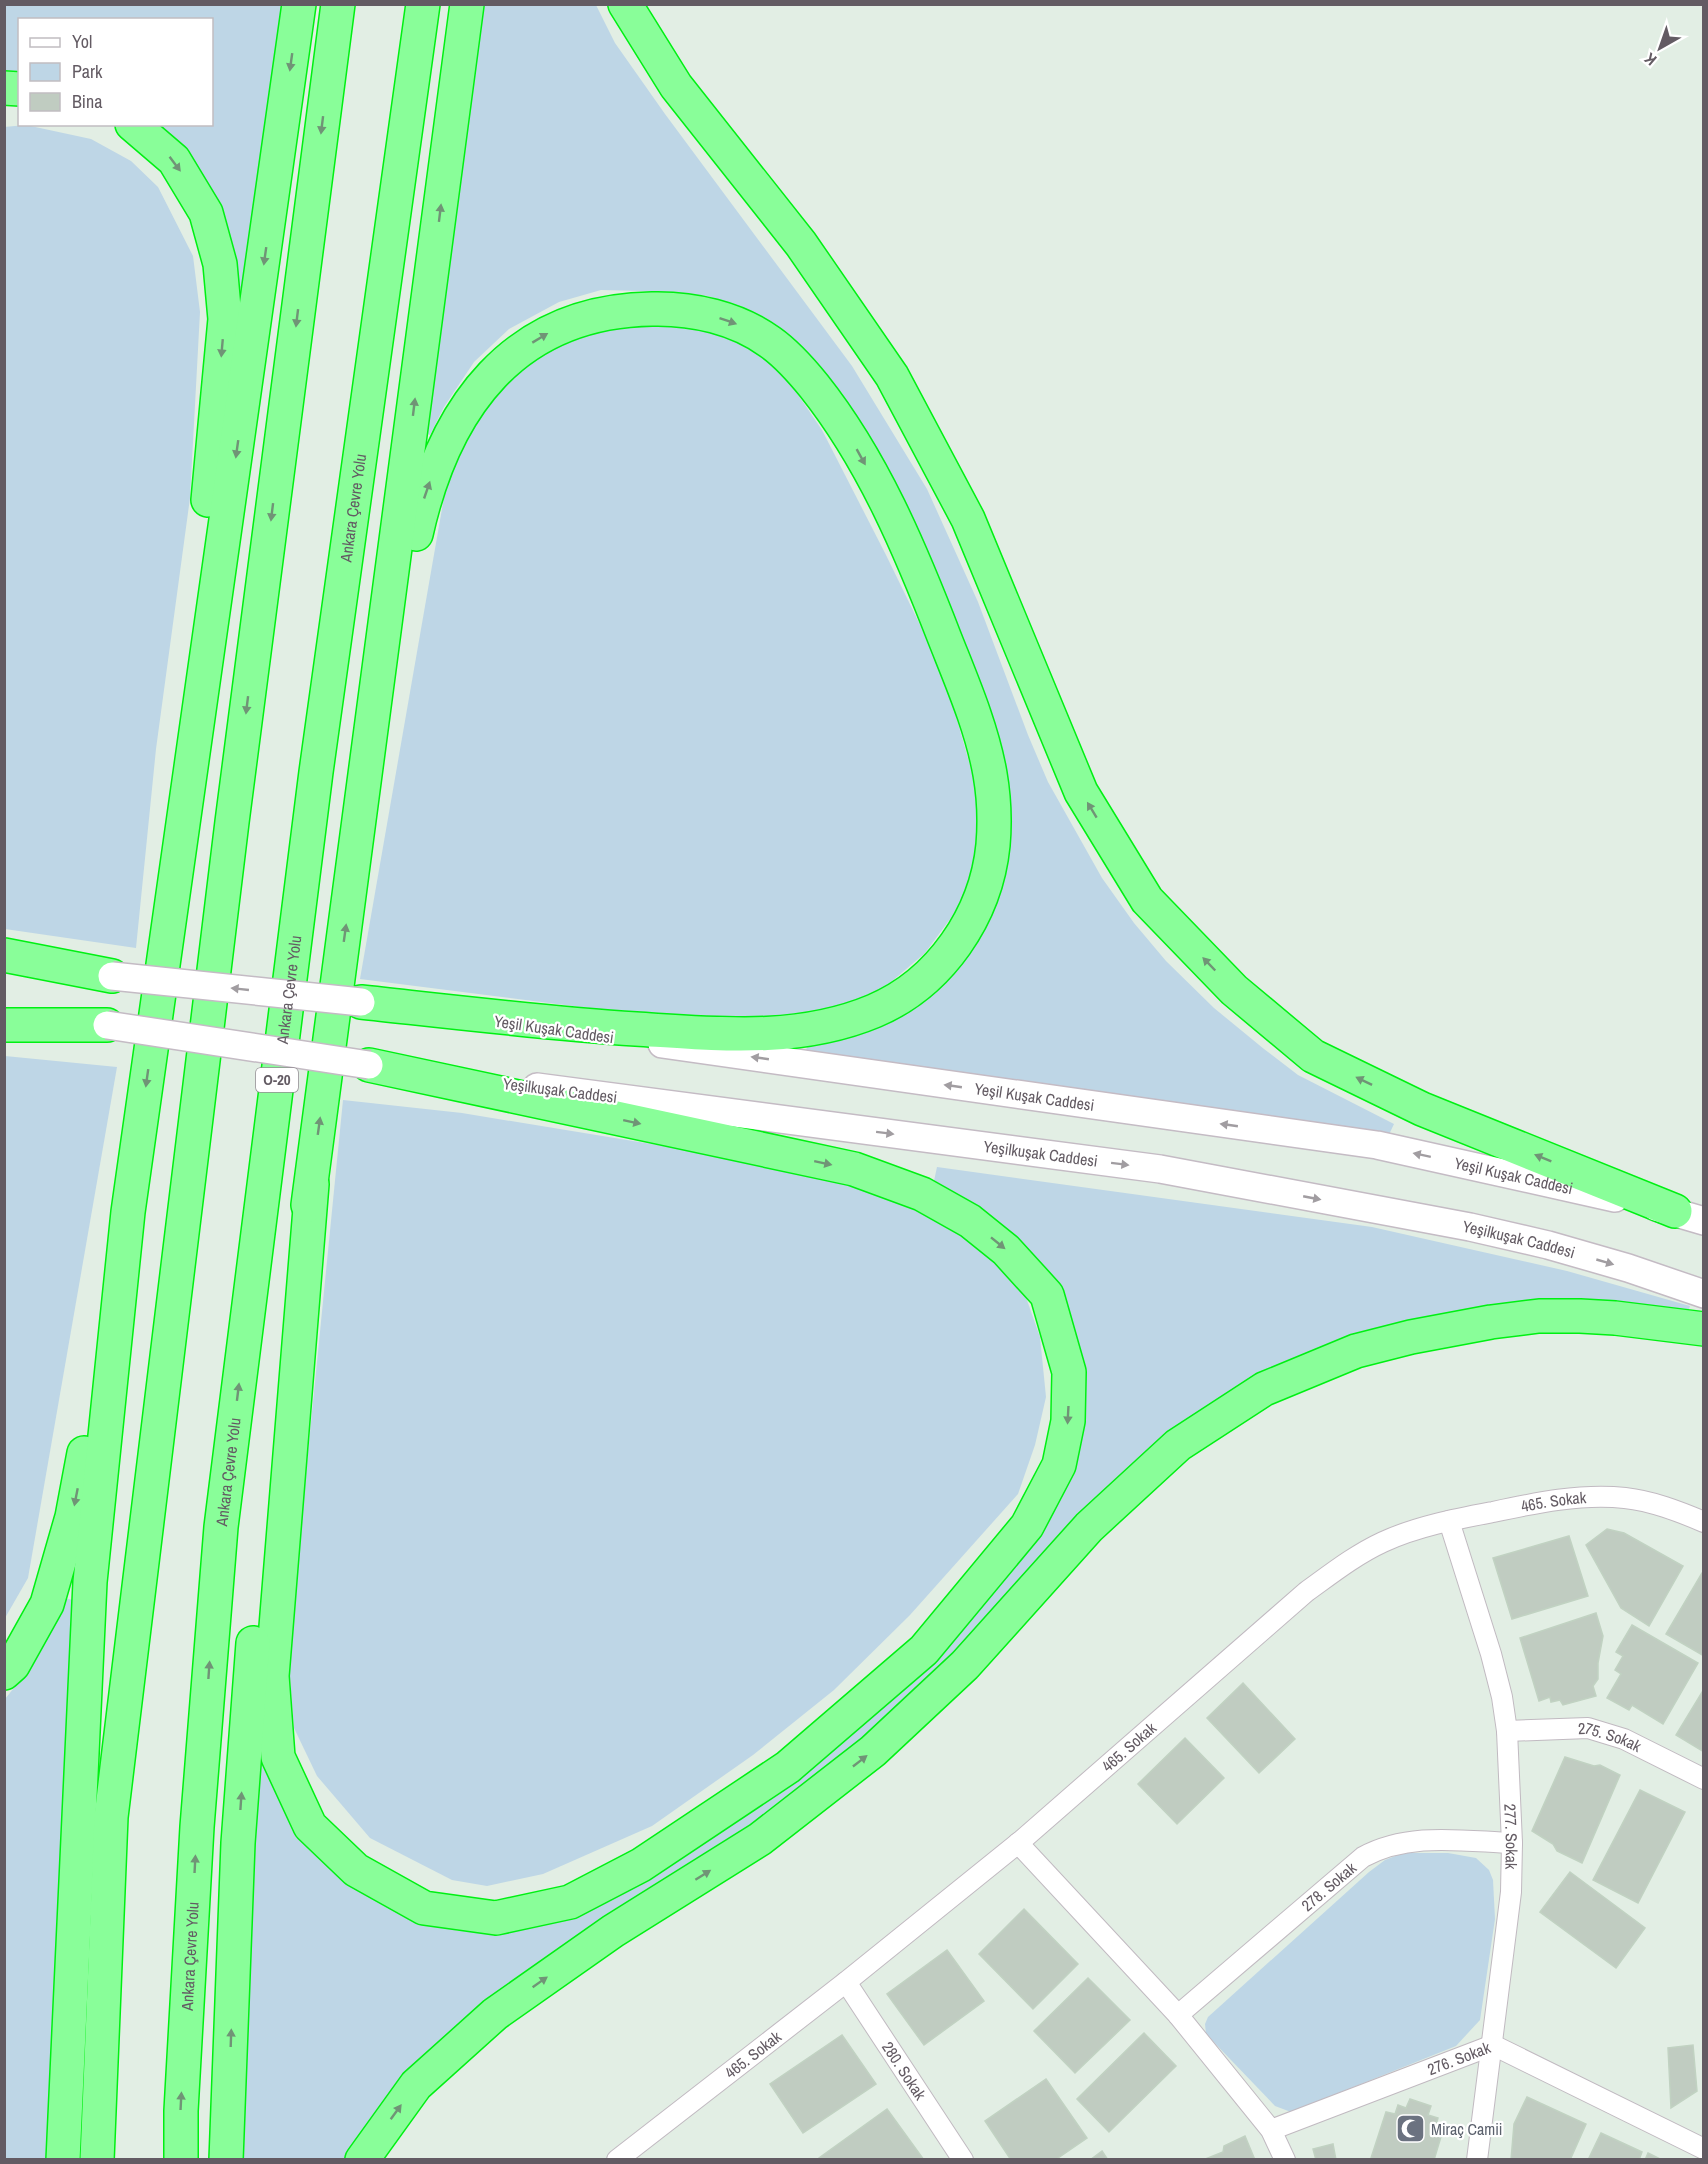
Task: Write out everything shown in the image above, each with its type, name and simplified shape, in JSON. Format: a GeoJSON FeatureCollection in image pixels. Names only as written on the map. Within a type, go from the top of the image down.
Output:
{"type":"FeatureCollection","features":[{"type":"Feature","properties":{"kind":"highway"},"geometry":{"type":"LineString","coordinates":[[63,2160],[90,1582],[129,1212],[299,4]]}},
{"type":"Feature","properties":{"kind":"highway"},"geometry":{"type":"LineString","coordinates":[[97,2160],[111,1817],[230,834],[338,4]]}},
{"type":"Feature","properties":{"kind":"highway","name":"Ankara Çevre Yolu"},"geometry":{"type":"LineString","coordinates":[[181,2160],[181,2111],[196,1839],[221,1527],[316,772],[423,4]]}},
{"type":"Feature","properties":{"kind":"highway"},"geometry":{"type":"LineString","coordinates":[[226,2160],[238,1843],[263,1509],[312,1184],[467,4]]}},
{"type":"Feature","properties":{"kind":"highway"},"geometry":{"type":"LineString","coordinates":[[626,4],[676,86],[801,244],[892,376],[968,519],[1081,792],[1147,900],[1234,990],[1313,1056],[1422,1109],[1689,1216]]}},
{"type":"Feature","properties":{"kind":"highway"},"geometry":{"type":"LineString","coordinates":[[134,126],[174,160],[206,213],[220,264],[225,319],[170,909]]}},
{"type":"Feature","properties":{"kind":"highway"},"geometry":{"type":"LineString","coordinates":[[361,815],[423,500],[437,460],[452,429],[471,399],[493,373],[542,336],[567,323],[625,309],[681,309],[717,317],[751,330],[772,342],[804,375],[837,418],[859,452],[897,525],[954,662],[984,746],[990,772],[994,822],[993,849],[980,899],[957,944],[923,981],[897,1001],[870,1013],[835,1024],[805,1032],[712,1034],[577,1025],[361,1002]]}},
{"type":"Feature","properties":{"kind":"highway"},"geometry":{"type":"LineString","coordinates":[[4,955],[112,976]]}},
{"type":"Feature","properties":{"kind":"highway"},"geometry":{"type":"LineString","coordinates":[[4,1025],[107,1025]]}},
{"type":"Feature","properties":{"kind":"highway"},"geometry":{"type":"LineString","coordinates":[[312,1184],[272,1676],[278,1757],[310,1826],[356,1870],[424,1908],[496,1918],[570,1902],[641,1864],[788,1767],[924,1650],[1027,1526],[1059,1466],[1068,1421],[1069,1372],[1047,1295],[1006,1250],[970,1221],[922,1194],[854,1170],[369,1065]]}},
{"type":"Feature","properties":{"kind":"highway"},"geometry":{"type":"LineString","coordinates":[[4,1673],[13,1665],[47,1604],[72,1516],[129,1212]]}},
{"type":"Feature","properties":{"kind":"highway"},"geometry":{"type":"LineString","coordinates":[[362,2160],[416,2085],[495,2014],[612,1931],[760,1839],[873,1751],[965,1665],[1089,1527],[1170,1452],[1264,1389],[1356,1352],[1411,1337],[1491,1322],[1539,1316],[1580,1316],[1704,1329]]}},
{"type":"Feature","properties":{"kind":"main road","name":"Yeşil Kuşak Caddesi"},"geometry":{"type":"LineString","coordinates":[[4,960],[112,976],[361,1002],[1377,1145],[1689,1216]]}},
{"type":"Feature","properties":{"kind":"main road","name":"Yeşilkuşak Caddesi"},"geometry":{"type":"LineString","coordinates":[[4,1010],[369,1065],[1160,1169],[1481,1230],[1548,1245],[1628,1268],[1704,1294]]}},
{"type":"Feature","properties":{"kind":"street","name":"465. Sokak"},"geometry":{"type":"LineString","coordinates":[[617,2160],[846,1982],[1018,1843],[1306,1592],[1345,1564],[1382,1542],[1410,1531],[1449,1521],[1527,1505],[1596,1497],[1625,1498],[1658,1504],[1704,1522]]}},
{"type":"Feature","properties":{"kind":"street","name":"277. Sokak"},"geometry":{"type":"LineString","coordinates":[[1449,1521],[1491,1654],[1502,1697],[1507,1731],[1512,1843],[1512,1892],[1477,2160]]}},
{"type":"Feature","properties":{"kind":"street","name":"275. Sokak"},"geometry":{"type":"LineString","coordinates":[[1507,1731],[1588,1728],[1624,1739],[1704,1779]]}},
{"type":"Feature","properties":{"kind":"street","name":"278. Sokak"},"geometry":{"type":"LineString","coordinates":[[1178,2015],[1363,1857],[1378,1849],[1415,1840],[1512,1843]]}},
{"type":"Feature","properties":{"kind":"street"},"geometry":{"type":"LineString","coordinates":[[1018,1843],[1178,2015],[1271,2130],[1285,2160]]}},
{"type":"Feature","properties":{"kind":"street","name":"280. Sokak"},"geometry":{"type":"LineString","coordinates":[[846,1982],[963,2160]]}},
{"type":"Feature","properties":{"kind":"street","name":"276. Sokak"},"geometry":{"type":"LineString","coordinates":[[1271,2130],[1493,2045],[1704,2149]]}},
{"type":"Feature","properties":{"kind":"green space"},"geometry":{"type":"Polygon","coordinates":[[[5,5],[294,5],[254,289],[234,287],[225,226],[214,193],[195,165],[159,126],[213,126],[213,18],[18,18],[18,71],[5,74],[5,5]]]}},
{"type":"Feature","properties":{"kind":"green space"},"geometry":{"type":"Polygon","coordinates":[[[479,5],[596,5],[615,43],[665,114],[852,366],[927,489],[978,602],[1048,782],[1102,878],[1134,923],[1166,961],[1214,1008],[1298,1075],[1394,1124],[1385,1143],[804,1060],[808,1042],[825,1043],[884,1025],[916,1005],[1008,799],[994,722],[955,620],[907,513],[842,393],[813,358],[781,331],[743,311],[708,296],[641,291],[601,290],[559,302],[509,329],[474,362],[444,407],[430,435],[416,429],[479,5]]]}},
{"type":"Feature","properties":{"kind":"green space"},"geometry":{"type":"Polygon","coordinates":[[[31,126],[91,139],[131,161],[158,187],[193,256],[200,312],[190,498],[156,749],[136,948],[5,929],[4,127],[31,126]]]}},
{"type":"Feature","properties":{"kind":"green space"},"geometry":{"type":"Polygon","coordinates":[[[683,321],[738,336],[784,374],[822,430],[944,674],[985,818],[976,873],[956,911],[925,953],[884,988],[832,1010],[760,1019],[635,1014],[360,979],[447,480],[471,429],[502,382],[573,330],[683,321]]]}},
{"type":"Feature","properties":{"kind":"green space"},"geometry":{"type":"Polygon","coordinates":[[[5,1056],[117,1067],[28,1578],[5,1618],[5,1056]]]}},
{"type":"Feature","properties":{"kind":"green space"},"geometry":{"type":"Polygon","coordinates":[[[343,1100],[462,1113],[864,1179],[941,1209],[1022,1286],[1040,1337],[1046,1397],[1035,1445],[1018,1494],[910,1615],[834,1690],[753,1755],[652,1826],[543,1874],[487,1886],[452,1880],[370,1838],[317,1776],[294,1728],[288,1654],[343,1100]]]}},
{"type":"Feature","properties":{"kind":"green space"},"geometry":{"type":"Polygon","coordinates":[[[937,1167],[1372,1227],[1567,1271],[1690,1306],[1685,1321],[1516,1307],[1238,1391],[853,1762],[600,1934],[355,2159],[235,2160],[248,1746],[266,1748],[276,1792],[298,1831],[414,1917],[458,1931],[513,1932],[561,1919],[791,1782],[1069,1468],[1053,1290],[932,1190],[937,1167]]]}},
{"type":"Feature","properties":{"kind":"green space"},"geometry":{"type":"Polygon","coordinates":[[[60,1597],[82,1602],[55,2159],[5,2160],[5,1699],[34,1663],[60,1597]]]}},
{"type":"Feature","properties":{"kind":"green space"},"geometry":{"type":"Polygon","coordinates":[[[1403,1853],[1448,1853],[1476,1858],[1489,1870],[1493,1880],[1495,1919],[1480,2020],[1456,2046],[1291,2112],[1275,2106],[1206,2034],[1205,2024],[1208,2017],[1369,1872],[1385,1860],[1403,1853]]]}},
{"type":"Feature","properties":{"kind":"building"},"geometry":{"type":"Polygon","coordinates":[[[1607,1529],[1624,1533],[1683,1566],[1649,1626],[1621,1608],[1586,1545],[1607,1529]]]}},
{"type":"Feature","properties":{"kind":"building"},"geometry":{"type":"Polygon","coordinates":[[[1569,1536],[1588,1596],[1512,1619],[1493,1558],[1569,1536]]]}},
{"type":"Feature","properties":{"kind":"building"},"geometry":{"type":"Polygon","coordinates":[[[1704,1573],[1704,1656],[1666,1634],[1704,1573]]]}},
{"type":"Feature","properties":{"kind":"building"},"geometry":{"type":"Polygon","coordinates":[[[1596,1613],[1603,1636],[1598,1663],[1598,1679],[1593,1686],[1596,1696],[1563,1705],[1560,1700],[1551,1702],[1550,1697],[1539,1701],[1520,1638],[1596,1613]]]}},
{"type":"Feature","properties":{"kind":"building"},"geometry":{"type":"Polygon","coordinates":[[[1632,1625],[1698,1663],[1663,1724],[1632,1705],[1629,1710],[1607,1698],[1621,1674],[1615,1670],[1623,1656],[1616,1652],[1632,1625]]]}},
{"type":"Feature","properties":{"kind":"building"},"geometry":{"type":"Polygon","coordinates":[[[1243,1683],[1295,1739],[1259,1773],[1207,1718],[1243,1683]]]}},
{"type":"Feature","properties":{"kind":"building"},"geometry":{"type":"Polygon","coordinates":[[[1704,1689],[1704,1752],[1676,1735],[1704,1689]]]}},
{"type":"Feature","properties":{"kind":"building"},"geometry":{"type":"Polygon","coordinates":[[[1185,1738],[1224,1778],[1177,1824],[1138,1784],[1185,1738]]]}},
{"type":"Feature","properties":{"kind":"building"},"geometry":{"type":"Polygon","coordinates":[[[1565,1757],[1594,1766],[1600,1765],[1620,1775],[1582,1863],[1557,1851],[1553,1844],[1532,1831],[1565,1757]]]}},
{"type":"Feature","properties":{"kind":"building"},"geometry":{"type":"Polygon","coordinates":[[[1640,1790],[1685,1812],[1638,1903],[1593,1880],[1640,1790]]]}},
{"type":"Feature","properties":{"kind":"building"},"geometry":{"type":"Polygon","coordinates":[[[1570,1872],[1645,1928],[1616,1968],[1540,1912],[1570,1872]]]}},
{"type":"Feature","properties":{"kind":"building"},"geometry":{"type":"Polygon","coordinates":[[[1024,1909],[1078,1964],[1033,2009],[979,1954],[1024,1909]]]}},
{"type":"Feature","properties":{"kind":"building"},"geometry":{"type":"Polygon","coordinates":[[[947,1950],[984,2001],[924,2045],[887,1994],[947,1950]]]}},
{"type":"Feature","properties":{"kind":"building"},"geometry":{"type":"Polygon","coordinates":[[[1088,1978],[1130,2020],[1075,2073],[1034,2031],[1088,1978]]]}},
{"type":"Feature","properties":{"kind":"building"},"geometry":{"type":"Polygon","coordinates":[[[1144,2033],[1176,2066],[1109,2132],[1077,2099],[1144,2033]]]}},
{"type":"Feature","properties":{"kind":"building"},"geometry":{"type":"Polygon","coordinates":[[[842,2035],[876,2084],[803,2133],[770,2084],[842,2035]]]}},
{"type":"Feature","properties":{"kind":"building"},"geometry":{"type":"Polygon","coordinates":[[[1693,2045],[1697,2091],[1671,2108],[1668,2048],[1693,2045]]]}},
{"type":"Feature","properties":{"kind":"building"},"geometry":{"type":"Polygon","coordinates":[[[1046,2079],[1087,2138],[1055,2160],[1011,2160],[985,2121],[1046,2079]]]}},
{"type":"Feature","properties":{"kind":"building"},"geometry":{"type":"Polygon","coordinates":[[[1527,2097],[1586,2124],[1570,2160],[1511,2160],[1514,2124],[1527,2097]]]}},
{"type":"Feature","properties":{"kind":"building","name":"Miraç Camii"},"geometry":{"type":"Polygon","coordinates":[[[1410,2099],[1431,2106],[1428,2115],[1438,2118],[1435,2128],[1443,2130],[1434,2160],[1377,2160],[1371,2158],[1386,2112],[1395,2114],[1398,2105],[1406,2108],[1410,2099]]]}},
{"type":"Feature","properties":{"kind":"building"},"geometry":{"type":"Polygon","coordinates":[[[887,2109],[924,2160],[820,2160],[819,2158],[887,2109]]]}},
{"type":"Feature","properties":{"kind":"building"},"geometry":{"type":"Polygon","coordinates":[[[1601,2133],[1642,2152],[1639,2160],[1588,2160],[1601,2133]]]}},
{"type":"Feature","properties":{"kind":"building"},"geometry":{"type":"Polygon","coordinates":[[[1245,2136],[1255,2160],[1203,2160],[1223,2152],[1224,2146],[1245,2136]]]}},
{"type":"Feature","properties":{"kind":"building"},"geometry":{"type":"Polygon","coordinates":[[[1333,2144],[1336,2160],[1316,2160],[1313,2149],[1333,2144]]]}},
{"type":"Feature","properties":{"kind":"building"},"geometry":{"type":"Polygon","coordinates":[[[1102,2151],[1108,2160],[1090,2160],[1102,2151]]]}},
{"type":"Feature","properties":{"kind":"building"},"geometry":{"type":"Polygon","coordinates":[[[1648,2153],[1662,2160],[1645,2160],[1648,2153]]]}},
{"type":"Feature","properties":{"kind":"place","name":"Miraç Camii"},"geometry":{"type":"Point","coordinates":[1410,2129]}}]}
